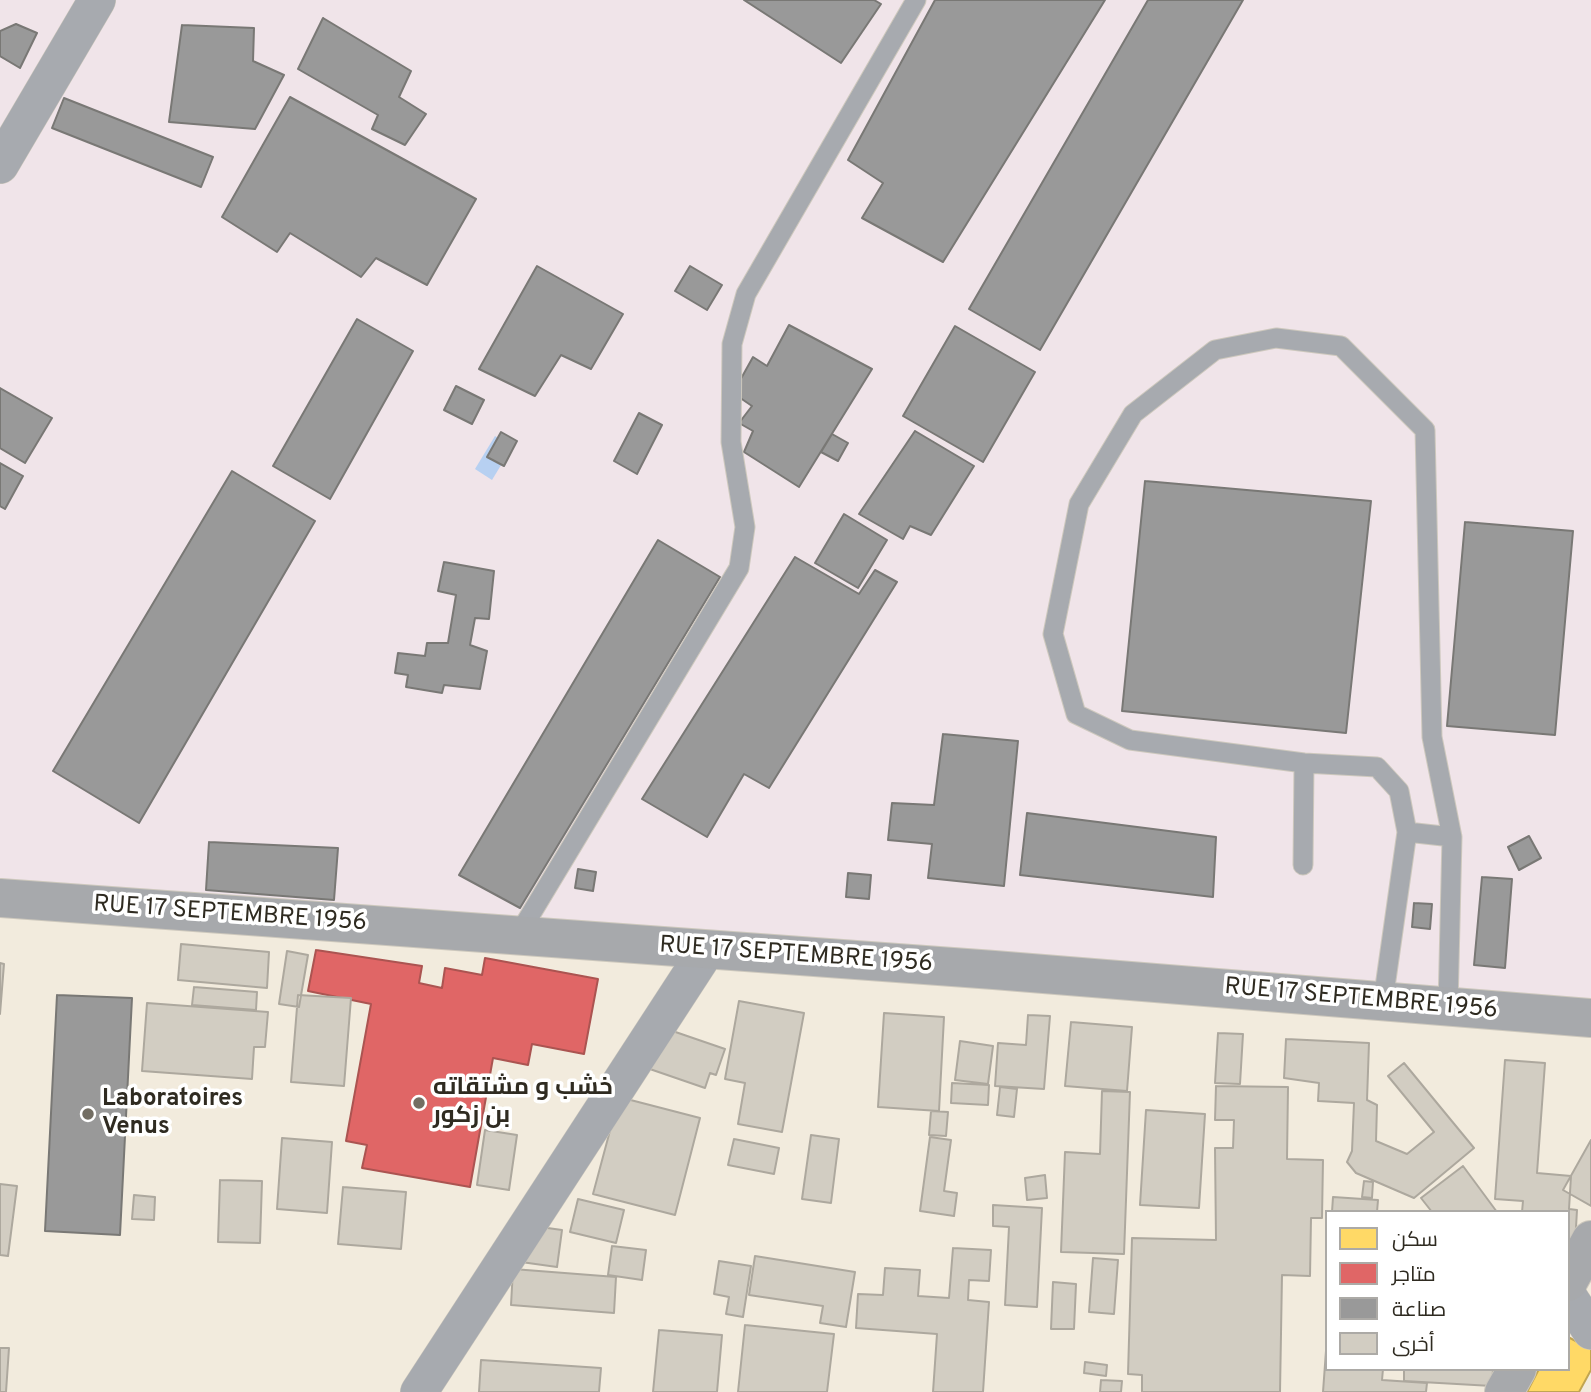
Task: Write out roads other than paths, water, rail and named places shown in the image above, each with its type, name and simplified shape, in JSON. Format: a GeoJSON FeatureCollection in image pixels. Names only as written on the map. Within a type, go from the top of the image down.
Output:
{"type":"FeatureCollection","features":[{"type":"Feature","properties":{"kind":"main road","name":"RUE 17 SEPTEMBRE 1956"},"geometry":{"type":"LineString","coordinates":[[0,898],[1591,1018]]}},
{"type":"Feature","properties":{"kind":"main road"},"geometry":{"type":"LineString","coordinates":[[1570,1278],[1591,1240]]}},
{"type":"Feature","properties":{"kind":"main road"},"geometry":{"type":"LineString","coordinates":[[1504,1392],[1516,1371]]}},
{"type":"Feature","properties":{"kind":"street"},"geometry":{"type":"LineString","coordinates":[[4,149],[97,0]]}},
{"type":"Feature","properties":{"kind":"street"},"geometry":{"type":"LineString","coordinates":[[419,1392],[706,951]]}},
{"type":"Feature","properties":{"kind":"street"},"geometry":{"type":"LineString","coordinates":[[1570,1299],[1591,1331]]}},
{"type":"Feature","properties":{"kind":"lane"},"geometry":{"type":"LineString","coordinates":[[517,937],[738,568],[745,527],[731,442],[732,344],[746,295],[916,0]]}},
{"type":"Feature","properties":{"kind":"lane"},"geometry":{"type":"LineString","coordinates":[[1383,1001],[1407,832],[1399,791],[1377,767],[1304,763],[1130,740],[1076,715],[1053,634],[1079,505],[1133,414],[1215,350],[1276,338],[1341,346],[1425,430],[1432,737],[1452,837],[1448,1007]]}},
{"type":"Feature","properties":{"kind":"lane"},"geometry":{"type":"LineString","coordinates":[[1303,865],[1304,763]]}},
{"type":"Feature","properties":{"kind":"lane"},"geometry":{"type":"LineString","coordinates":[[1407,832],[1452,837]]}},
{"type":"Feature","properties":{"kind":"water"},"geometry":{"type":"Polygon","coordinates":[[[495,436],[512,447],[492,480],[475,469],[495,436]]]}},
{"type":"Feature","properties":{"kind":"place","name":"خشب و مشتقاته بن زكور"},"geometry":{"type":"Point","coordinates":[419,1103]}},
{"type":"Feature","properties":{"kind":"place","name":"Laboratoires Venus"},"geometry":{"type":"Point","coordinates":[88,1114]}}]}
